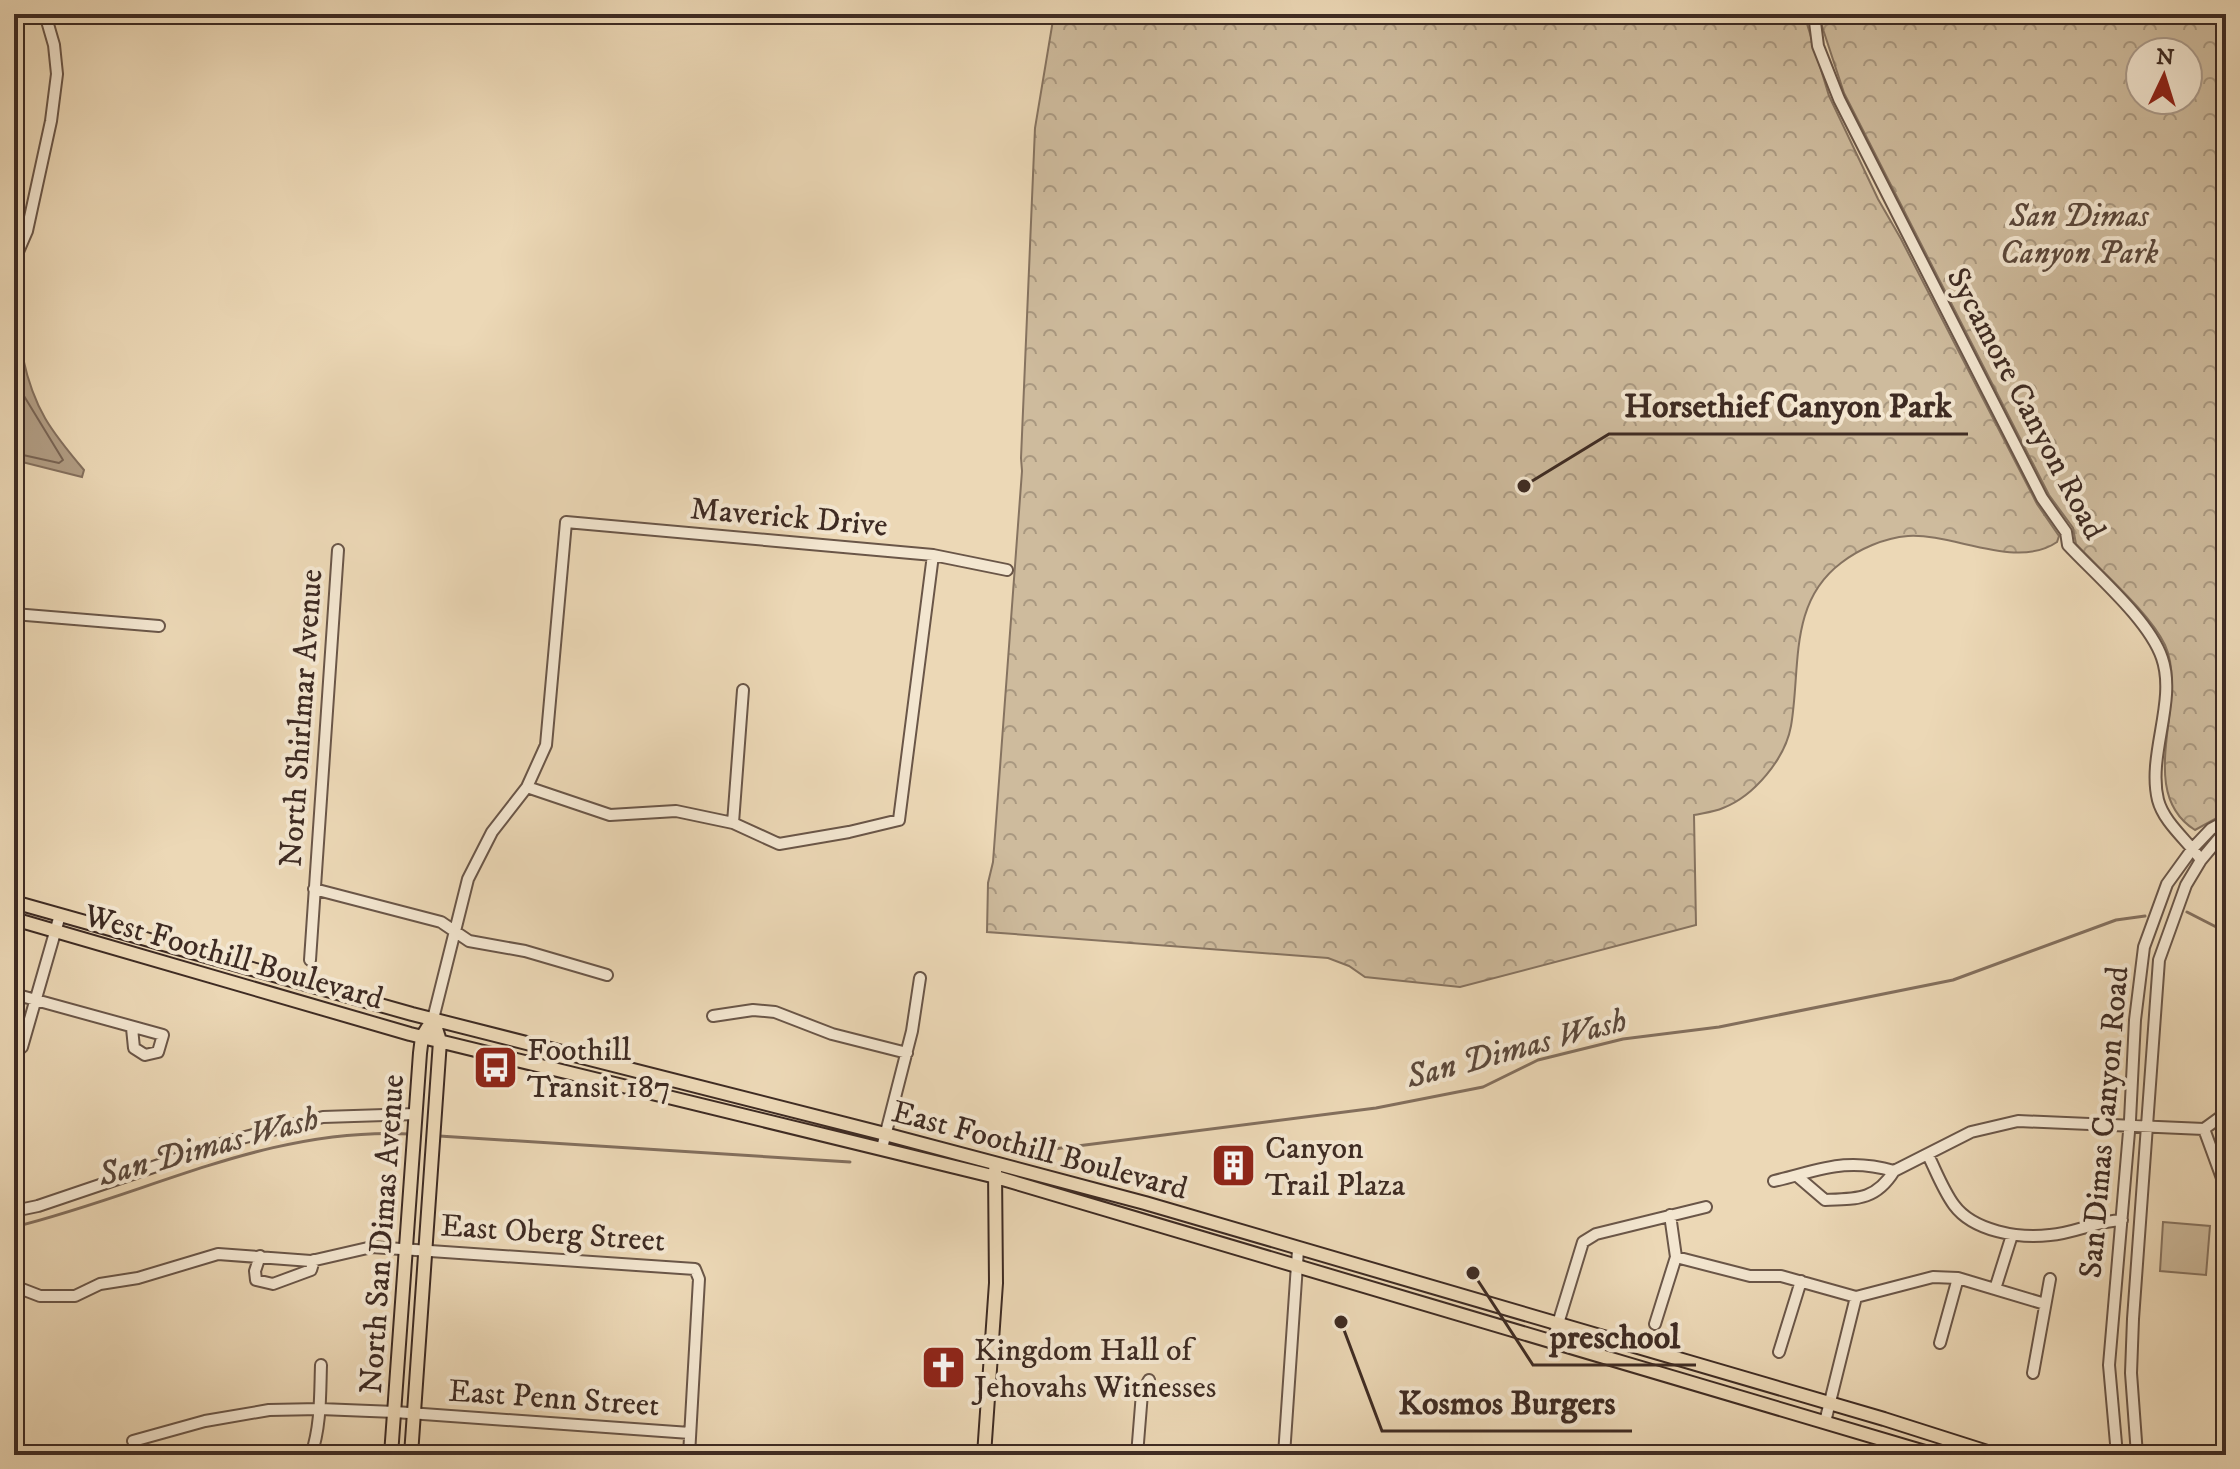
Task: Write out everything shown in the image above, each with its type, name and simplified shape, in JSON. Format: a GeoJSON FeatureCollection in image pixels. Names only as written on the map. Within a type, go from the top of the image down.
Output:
{"type":"FeatureCollection","features":[{"type":"Feature","properties":{"kind":"main road","name":"West Foothill Boulevard"},"geometry":{"type":"LineString","coordinates":[[14,902],[433,1019]]}},
{"type":"Feature","properties":{"kind":"main road","name":"West Foothill Boulevard"},"geometry":{"type":"LineString","coordinates":[[14,919],[440,1041]]}},
{"type":"Feature","properties":{"kind":"main road","name":"North San Dimas Avenue"},"geometry":{"type":"LineString","coordinates":[[391,1455],[422,1037],[433,1019]]}},
{"type":"Feature","properties":{"kind":"main road","name":"North San Dimas Avenue"},"geometry":{"type":"LineString","coordinates":[[411,1455],[440,1041],[433,1019]]}},
{"type":"Feature","properties":{"kind":"main road","name":"East Foothill Boulevard"},"geometry":{"type":"LineString","coordinates":[[433,1019],[1145,1203],[1830,1403],[1997,1455]]}},
{"type":"Feature","properties":{"kind":"main road","name":"East Foothill Boulevard"},"geometry":{"type":"LineString","coordinates":[[440,1041],[996,1177],[1935,1455]]}},
{"type":"Feature","properties":{"kind":"main road"},"geometry":{"type":"LineString","coordinates":[[984,1455],[996,1284],[995,1163]]}},
{"type":"Feature","properties":{"kind":"street"},"geometry":{"type":"LineString","coordinates":[[14,261],[27,231],[51,121],[57,74],[54,45],[45,14]]}},
{"type":"Feature","properties":{"kind":"street","name":"Sycamore Canyon Road"},"geometry":{"type":"LineString","coordinates":[[1814,14],[1818,46],[1839,99],[2042,498],[2066,532],[2068,545],[2144,626],[2156,644],[2166,679],[2157,769],[2158,801],[2173,827],[2201,860]]}},
{"type":"Feature","properties":{"kind":"street","name":"Maverick Drive"},"geometry":{"type":"LineString","coordinates":[[566,522],[933,555],[1007,570]]}},
{"type":"Feature","properties":{"kind":"street","name":"North San Dimas Avenue"},"geometry":{"type":"LineString","coordinates":[[433,1019],[468,879],[492,832],[527,787],[546,745],[566,522]]}},
{"type":"Feature","properties":{"kind":"street","name":"North Shirlmar Avenue"},"geometry":{"type":"LineString","coordinates":[[310,960],[338,550]]}},
{"type":"Feature","properties":{"kind":"street"},"geometry":{"type":"LineString","coordinates":[[527,787],[610,815],[676,811],[733,823],[779,844],[899,820],[933,555]]}},
{"type":"Feature","properties":{"kind":"street"},"geometry":{"type":"LineString","coordinates":[[14,614],[159,626]]}},
{"type":"Feature","properties":{"kind":"street"},"geometry":{"type":"LineString","coordinates":[[733,823],[743,690]]}},
{"type":"Feature","properties":{"kind":"street","name":"San Dimas Canyon Road"},"geometry":{"type":"LineString","coordinates":[[2117,1455],[2109,1365],[2135,1020],[2144,947],[2167,884],[2193,848],[2211,829],[2226,821]]}},
{"type":"Feature","properties":{"kind":"street","name":"San Dimas Canyon Road"},"geometry":{"type":"LineString","coordinates":[[2137,1455],[2131,1373],[2145,1127],[2159,960],[2180,898],[2201,860],[2226,830]]}},
{"type":"Feature","properties":{"kind":"street","name":"North Shirlmar Avenue"},"geometry":{"type":"LineString","coordinates":[[314,889],[441,922],[469,941],[525,951],[607,975]]}},
{"type":"Feature","properties":{"kind":"street"},"geometry":{"type":"LineString","coordinates":[[14,1052],[22,1047],[60,915]]}},
{"type":"Feature","properties":{"kind":"street"},"geometry":{"type":"LineString","coordinates":[[882,1148],[907,1053],[920,978]]}},
{"type":"Feature","properties":{"kind":"street"},"geometry":{"type":"LineString","coordinates":[[14,994],[132,1028]]}},
{"type":"Feature","properties":{"kind":"street"},"geometry":{"type":"LineString","coordinates":[[713,1016],[753,1010],[775,1012],[832,1034],[907,1053]]}},
{"type":"Feature","properties":{"kind":"street"},"geometry":{"type":"LineString","coordinates":[[1797,1176],[1825,1200],[1858,1199],[1876,1192],[1894,1171],[1971,1132],[2018,1121],[2204,1129],[2226,1113]]}},
{"type":"Feature","properties":{"kind":"street"},"geometry":{"type":"LineString","coordinates":[[14,1211],[38,1206],[230,1141],[323,1117],[416,1120]]}},
{"type":"Feature","properties":{"kind":"street"},"geometry":{"type":"LineString","coordinates":[[2204,1129],[2226,1189]]}},
{"type":"Feature","properties":{"kind":"street"},"geometry":{"type":"LineString","coordinates":[[1928,1155],[1954,1206],[1971,1221],[2012,1235],[2051,1235],[2099,1222],[2122,1220]]}},
{"type":"Feature","properties":{"kind":"street"},"geometry":{"type":"LineString","coordinates":[[1774,1181],[1846,1163],[1867,1164],[1894,1171]]}},
{"type":"Feature","properties":{"kind":"street"},"geometry":{"type":"LineString","coordinates":[[1553,1340],[1583,1242],[1596,1234],[1706,1207]]}},
{"type":"Feature","properties":{"kind":"street"},"geometry":{"type":"LineString","coordinates":[[1655,1324],[1676,1257],[1670,1215]]}},
{"type":"Feature","properties":{"kind":"street"},"geometry":{"type":"LineString","coordinates":[[1995,1289],[2012,1235]]}},
{"type":"Feature","properties":{"kind":"street","name":"East Oberg Street"},"geometry":{"type":"LineString","coordinates":[[314,1260],[372,1247],[695,1269],[699,1279],[690,1433]]}},
{"type":"Feature","properties":{"kind":"street"},"geometry":{"type":"LineString","coordinates":[[1284,1455],[1298,1250]]}},
{"type":"Feature","properties":{"kind":"street"},"geometry":{"type":"LineString","coordinates":[[14,1286],[40,1296],[75,1296],[100,1284],[138,1278],[218,1254],[260,1256],[314,1260],[311,1270],[273,1284],[256,1280],[260,1256]]}},
{"type":"Feature","properties":{"kind":"street"},"geometry":{"type":"LineString","coordinates":[[1676,1257],[1750,1276],[1781,1276],[1856,1297],[1933,1277],[1958,1278],[2045,1304]]}},
{"type":"Feature","properties":{"kind":"street"},"geometry":{"type":"LineString","coordinates":[[1940,1343],[1958,1278]]}},
{"type":"Feature","properties":{"kind":"street"},"geometry":{"type":"LineString","coordinates":[[2033,1373],[2050,1279]]}},
{"type":"Feature","properties":{"kind":"street"},"geometry":{"type":"LineString","coordinates":[[1779,1352],[1801,1281]]}},
{"type":"Feature","properties":{"kind":"street"},"geometry":{"type":"LineString","coordinates":[[1825,1422],[1856,1297]]}},
{"type":"Feature","properties":{"kind":"street"},"geometry":{"type":"LineString","coordinates":[[311,1455],[320,1409],[321,1365]]}},
{"type":"Feature","properties":{"kind":"street"},"geometry":{"type":"LineString","coordinates":[[1137,1455],[1142,1393],[1149,1380]]}},
{"type":"Feature","properties":{"kind":"street","name":"East Penn Street"},"geometry":{"type":"LineString","coordinates":[[133,1441],[205,1421],[269,1410],[320,1409],[690,1433]]}},
{"type":"Feature","properties":{"kind":"street"},"geometry":{"type":"LineString","coordinates":[[689,1455],[690,1433]]}},
{"type":"Feature","properties":{"kind":"green space"},"geometry":{"type":"Polygon","coordinates":[[[1054,14],[1804,14],[1829,96],[1878,199],[2037,504],[2059,536],[2057,542],[2041,550],[2004,552],[1926,537],[1899,537],[1856,553],[1824,579],[1812,597],[1805,617],[1797,659],[1791,726],[1782,751],[1766,775],[1746,795],[1720,809],[1694,815],[1696,925],[1460,987],[1365,977],[1349,966],[1328,958],[987,932],[988,883],[993,862],[1022,471],[1035,128],[1054,14]]]}},
{"type":"Feature","properties":{"kind":"green space","name":"San Dimas Canyon Park"},"geometry":{"type":"Polygon","coordinates":[[[1818,14],[2226,14],[2226,813],[2195,830],[2177,813],[2168,792],[2166,743],[2172,691],[2171,667],[2165,645],[2137,606],[2076,544],[2073,528],[2049,495],[1844,93],[1818,14]]]}},
{"type":"Feature","properties":{"kind":"green space"},"geometry":{"type":"Polygon","coordinates":[[[2163,1222],[2210,1226],[2206,1275],[2160,1271],[2163,1222]]]}},
{"type":"Feature","properties":{"kind":"water"},"geometry":{"type":"Polygon","coordinates":[[[14,354],[23,358],[38,406],[53,431],[84,470],[82,477],[14,460],[14,354]]]}},
{"type":"Feature","properties":{"kind":"waterway","name":"San Dimas Wash"},"geometry":{"type":"LineString","coordinates":[[2187,912],[2226,932]]}},
{"type":"Feature","properties":{"kind":"waterway","name":"San Dimas Wash"},"geometry":{"type":"LineString","coordinates":[[1030,1152],[1376,1108],[1483,1087],[1538,1060],[1623,1039],[1719,1027],[1953,980],[2116,920],[2145,916]]}},
{"type":"Feature","properties":{"kind":"waterway","name":"San Dimas Wash"},"geometry":{"type":"LineString","coordinates":[[14,1227],[259,1151],[359,1134],[411,1134]]}},
{"type":"Feature","properties":{"kind":"waterway","name":"San Dimas Wash"},"geometry":{"type":"LineString","coordinates":[[439,1136],[850,1162]]}},
{"type":"Feature","properties":{"kind":"place","name":"Horsethief Canyon Park"},"geometry":{"type":"Point","coordinates":[1524,486]}},
{"type":"Feature","properties":{"kind":"place","name":"Foothill Transit 187"},"geometry":{"type":"Point","coordinates":[496,1067]}},
{"type":"Feature","properties":{"kind":"place","name":"Canyon Trail Plaza"},"geometry":{"type":"Point","coordinates":[1234,1165]}},
{"type":"Feature","properties":{"kind":"place","name":"preschool"},"geometry":{"type":"Point","coordinates":[1473,1273]}},
{"type":"Feature","properties":{"kind":"place","name":"Kosmos Burgers"},"geometry":{"type":"Point","coordinates":[1341,1322]}},
{"type":"Feature","properties":{"kind":"place","name":"Kingdom Hall of Jehovahs Witnesses"},"geometry":{"type":"Point","coordinates":[943,1367]}}]}
